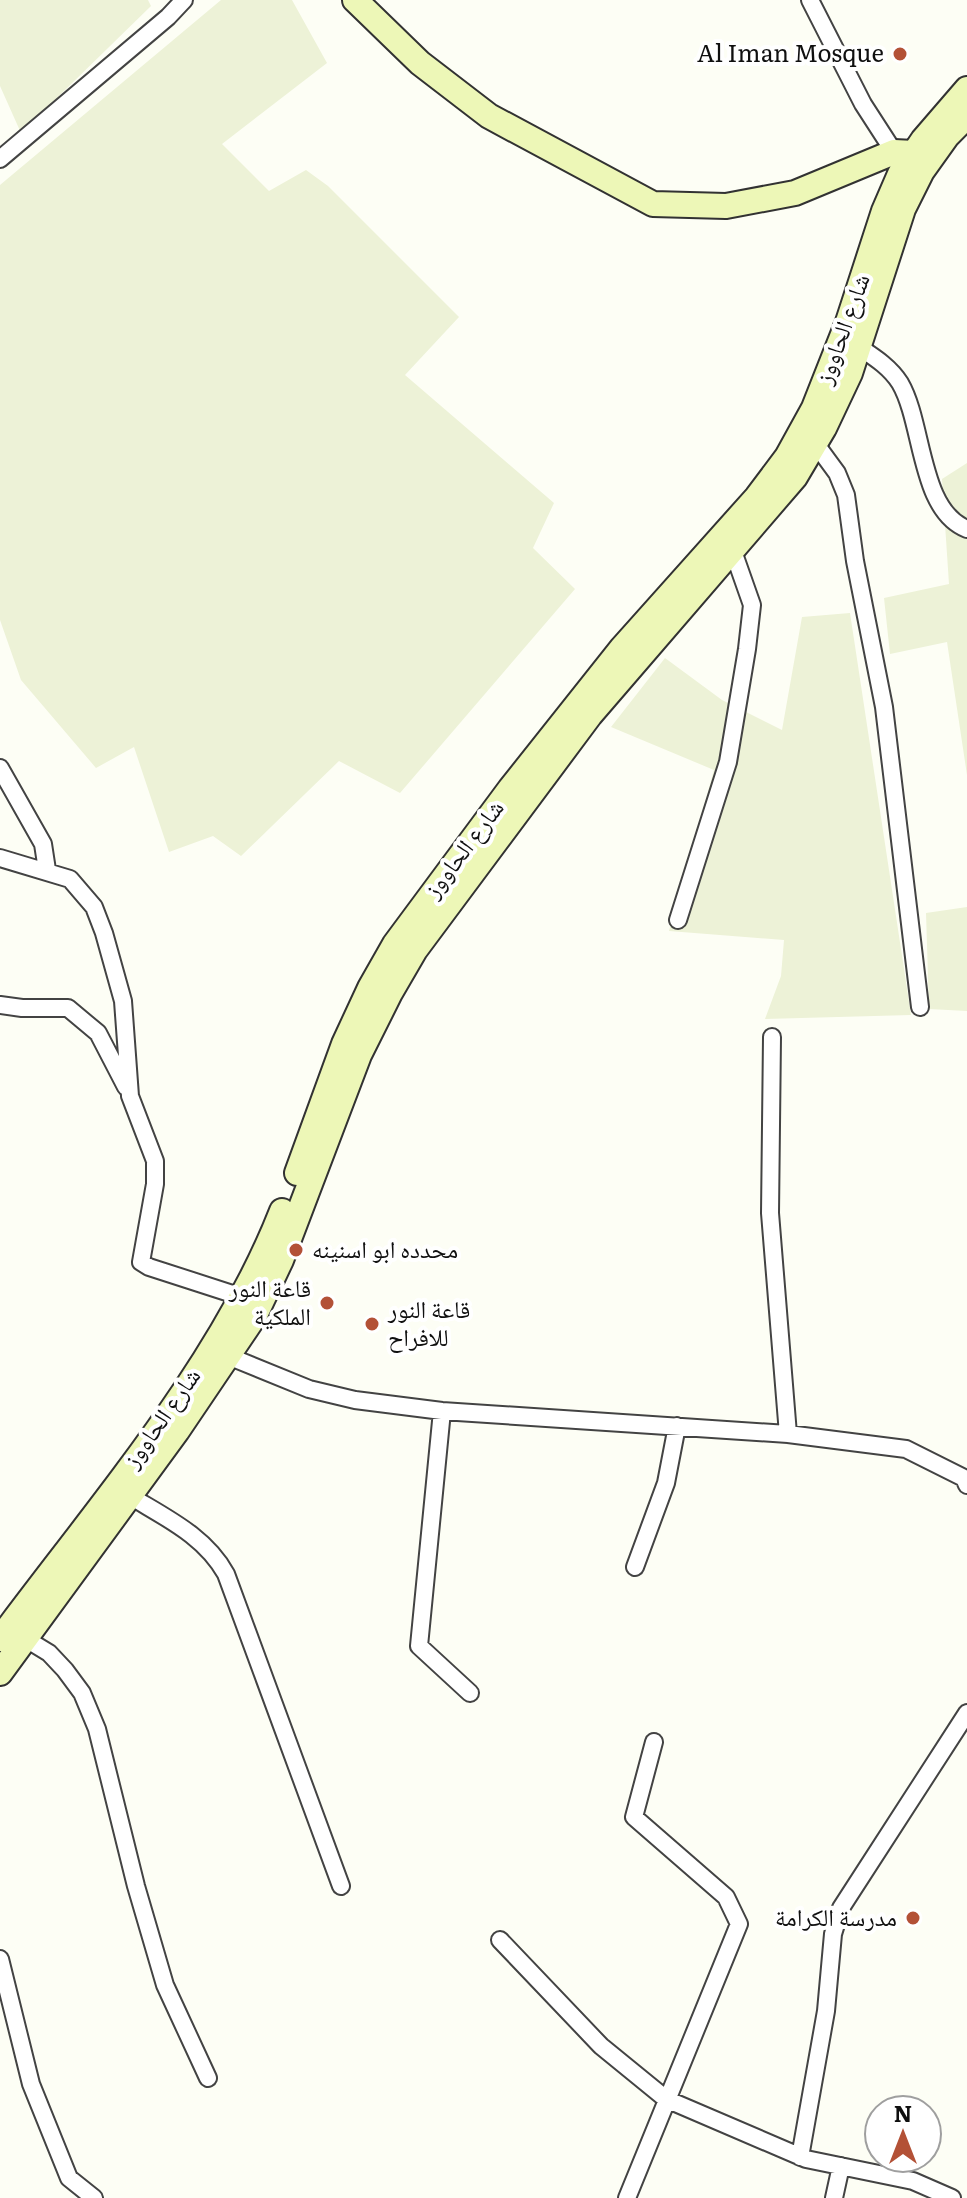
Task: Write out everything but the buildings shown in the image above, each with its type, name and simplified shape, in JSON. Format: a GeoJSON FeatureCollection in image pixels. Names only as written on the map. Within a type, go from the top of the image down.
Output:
{"type":"FeatureCollection","features":[{"type":"Feature","properties":{"kind":"main road"},"geometry":{"type":"LineString","coordinates":[[355,0],[420,63],[489,116],[653,204],[726,206],[795,193],[913,155],[947,136],[967,116]]}},
{"type":"Feature","properties":{"kind":"main road"},"geometry":{"type":"LineString","coordinates":[[366,0],[380,24]]}},
{"type":"Feature","properties":{"kind":"main road","name":"شارع الحاووز"},"geometry":{"type":"LineString","coordinates":[[0,1639],[251,1300],[266,1251],[344,1044],[395,944],[438,882],[622,648],[757,497],[787,457],[814,408],[900,174],[967,89]]}},
{"type":"Feature","properties":{"kind":"main road"},"geometry":{"type":"LineString","coordinates":[[0,1673],[228,1356],[251,1300],[281,1260],[359,1055],[415,950],[590,715],[795,477],[850,373],[903,209],[913,155]]}},
{"type":"Feature","properties":{"kind":"street"},"geometry":{"type":"LineString","coordinates":[[0,159],[168,17],[184,0]]}},
{"type":"Feature","properties":{"kind":"street"},"geometry":{"type":"LineString","coordinates":[[810,0],[863,104],[913,155]]}},
{"type":"Feature","properties":{"kind":"street"},"geometry":{"type":"LineString","coordinates":[[859,347],[882,362],[899,381],[909,402],[939,505],[954,524],[967,529]]}},
{"type":"Feature","properties":{"kind":"street"},"geometry":{"type":"LineString","coordinates":[[815,443],[837,473],[846,495],[855,561],[884,707],[920,1007]]}},
{"type":"Feature","properties":{"kind":"street"},"geometry":{"type":"LineString","coordinates":[[678,920],[728,762],[747,649],[752,605],[733,551]]}},
{"type":"Feature","properties":{"kind":"street"},"geometry":{"type":"LineString","coordinates":[[0,768],[43,844],[47,870]]}},
{"type":"Feature","properties":{"kind":"street"},"geometry":{"type":"LineString","coordinates":[[0,858],[70,879],[94,907],[123,1001],[130,1096]]}},
{"type":"Feature","properties":{"kind":"street"},"geometry":{"type":"LineString","coordinates":[[0,1005],[68,1008],[98,1033],[130,1096],[155,1161],[155,1184],[141,1262],[251,1300]]}},
{"type":"Feature","properties":{"kind":"street"},"geometry":{"type":"LineString","coordinates":[[772,1037],[770,1213],[788,1434]]}},
{"type":"Feature","properties":{"kind":"street"},"geometry":{"type":"LineString","coordinates":[[228,1356],[309,1389],[355,1400],[442,1411],[788,1434],[906,1449],[966,1478]]}},
{"type":"Feature","properties":{"kind":"street"},"geometry":{"type":"LineString","coordinates":[[442,1411],[419,1646],[470,1693]]}},
{"type":"Feature","properties":{"kind":"street"},"geometry":{"type":"LineString","coordinates":[[635,1567],[666,1483],[677,1426]]}},
{"type":"Feature","properties":{"kind":"street"},"geometry":{"type":"LineString","coordinates":[[130,1496],[201,1541],[216,1556],[226,1574],[341,1886]]}},
{"type":"Feature","properties":{"kind":"street"},"geometry":{"type":"LineString","coordinates":[[26,1639],[49,1653],[65,1670],[82,1693],[97,1729],[136,1886],[165,1985],[208,2078]]}},
{"type":"Feature","properties":{"kind":"street"},"geometry":{"type":"LineString","coordinates":[[800,2157],[826,2011],[833,1934],[841,1908],[967,1713]]}},
{"type":"Feature","properties":{"kind":"street"},"geometry":{"type":"LineString","coordinates":[[627,2198],[739,1924],[726,1897],[634,1817],[654,1742]]}},
{"type":"Feature","properties":{"kind":"street"},"geometry":{"type":"LineString","coordinates":[[500,1940],[601,2046],[666,2099],[800,2157],[913,2181],[952,2198]]}},
{"type":"Feature","properties":{"kind":"street"},"geometry":{"type":"LineString","coordinates":[[0,1959],[31,2084],[69,2178],[94,2198]]}},
{"type":"Feature","properties":{"kind":"street"},"geometry":{"type":"LineString","coordinates":[[834,2198],[841,2166]]}},
{"type":"Feature","properties":{"kind":"green space"},"geometry":{"type":"Polygon","coordinates":[[[0,0],[148,0],[151,6],[21,133],[0,86],[0,0]]]}},
{"type":"Feature","properties":{"kind":"green space"},"geometry":{"type":"Polygon","coordinates":[[[221,0],[292,0],[327,63],[222,144],[269,191],[306,170],[328,186],[459,317],[405,375],[554,503],[533,548],[575,589],[400,793],[339,761],[241,856],[213,836],[169,852],[134,747],[96,768],[21,680],[0,620],[0,185],[221,0]]]}},
{"type":"Feature","properties":{"kind":"green space"},"geometry":{"type":"Polygon","coordinates":[[[967,463],[967,775],[947,642],[890,654],[884,598],[949,584],[942,479],[967,463]]]}},
{"type":"Feature","properties":{"kind":"green space"},"geometry":{"type":"Polygon","coordinates":[[[850,613],[911,1015],[765,1019],[781,976],[784,940],[669,931],[714,770],[611,727],[665,658],[722,700],[782,730],[802,617],[850,613]]]}},
{"type":"Feature","properties":{"kind":"green space"},"geometry":{"type":"Polygon","coordinates":[[[967,907],[967,1011],[929,1009],[926,913],[967,907]]]}},
{"type":"Feature","properties":{"kind":"place","name":"Al Iman Mosque"},"geometry":{"type":"Point","coordinates":[900,54]}},
{"type":"Feature","properties":{"kind":"place","name":"محدده ابو اسنينه"},"geometry":{"type":"Point","coordinates":[296,1250]}},
{"type":"Feature","properties":{"kind":"place","name":"قاعة النور الملكية"},"geometry":{"type":"Point","coordinates":[327,1303]}},
{"type":"Feature","properties":{"kind":"place","name":"قاعة النور للافراح"},"geometry":{"type":"Point","coordinates":[372,1324]}},
{"type":"Feature","properties":{"kind":"place","name":"مدرسة الكرامة"},"geometry":{"type":"Point","coordinates":[913,1918]}}]}
